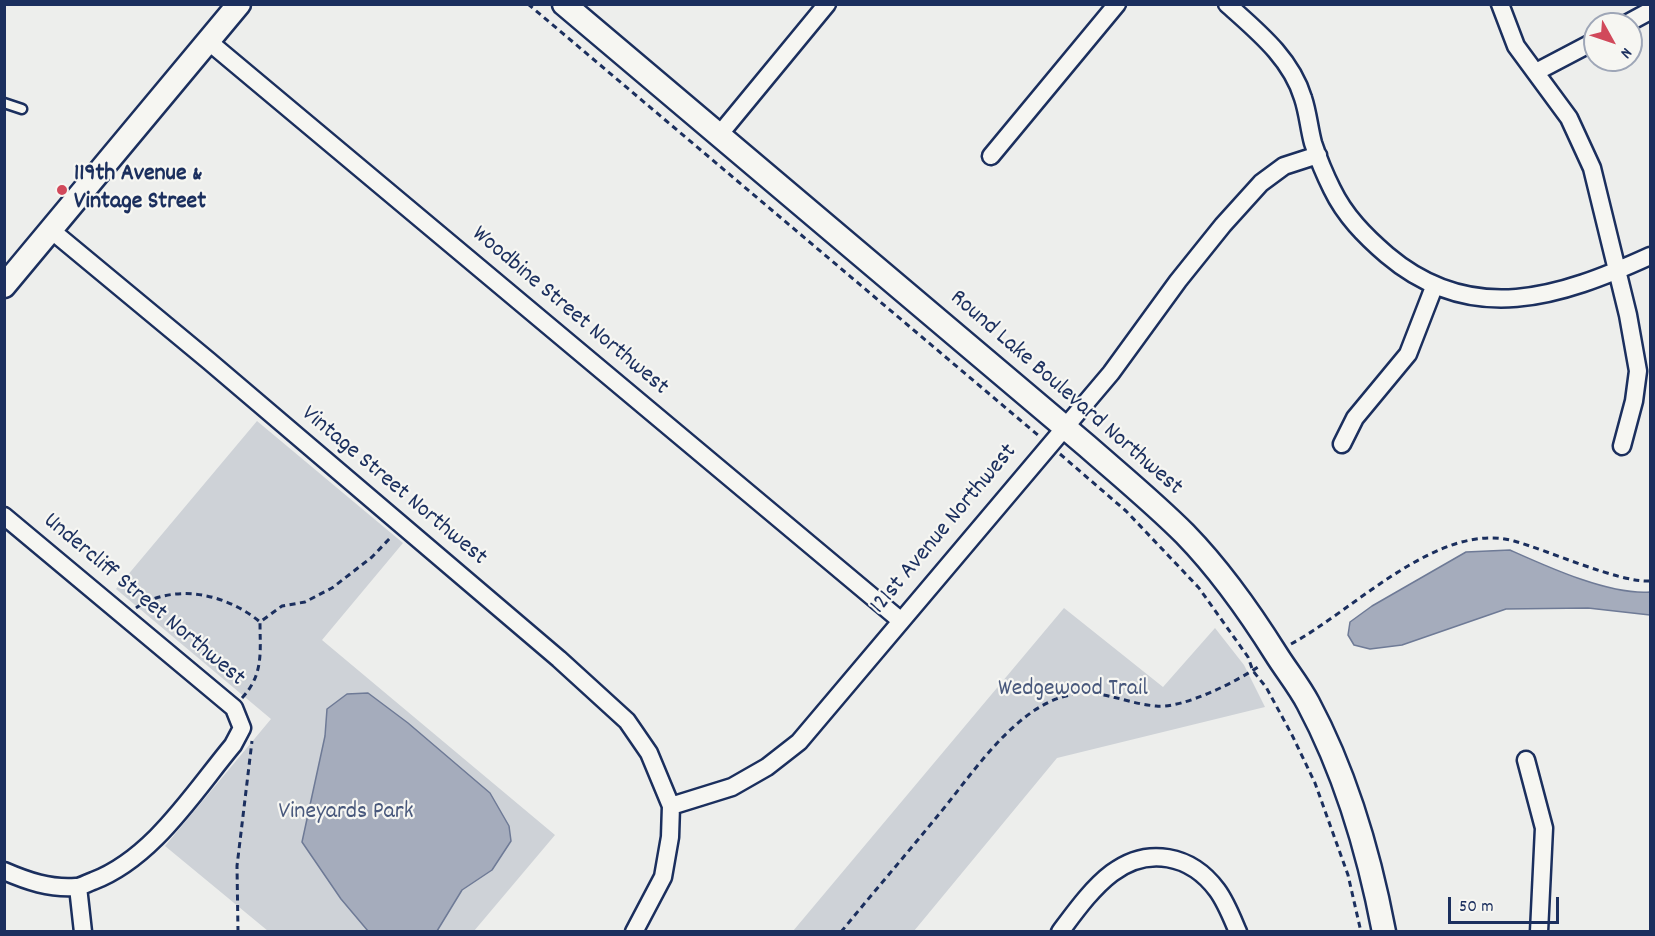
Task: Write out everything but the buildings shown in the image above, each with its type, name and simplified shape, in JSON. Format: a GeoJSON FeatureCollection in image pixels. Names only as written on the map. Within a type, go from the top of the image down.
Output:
{"type":"FeatureCollection","features":[{"type":"Feature","properties":{"kind":"main road"},"geometry":{"type":"LineString","coordinates":[[4,286],[239,4]]}},
{"type":"Feature","properties":{"kind":"main road","name":"Round Lake Boulevard Northwest"},"geometry":{"type":"LineString","coordinates":[[564,4],[1065,427],[1163,513],[1220,573],[1251,613],[1307,702],[1351,804],[1370,865],[1384,932]]}},
{"type":"Feature","properties":{"kind":"street"},"geometry":{"type":"LineString","coordinates":[[719,135],[827,4]]}},
{"type":"Feature","properties":{"kind":"street"},"geometry":{"type":"LineString","coordinates":[[991,156],[1117,4]]}},
{"type":"Feature","properties":{"kind":"street"},"geometry":{"type":"LineString","coordinates":[[1227,4],[1265,38],[1289,69],[1303,97],[1318,154],[1333,191],[1359,231],[1399,265],[1434,286],[1478,297],[1521,299],[1559,292],[1618,271],[1650,256]]}},
{"type":"Feature","properties":{"kind":"street"},"geometry":{"type":"LineString","coordinates":[[1500,4],[1516,46],[1569,118],[1592,168],[1618,271],[1638,371],[1634,401],[1622,446]]}},
{"type":"Feature","properties":{"kind":"street","name":"Woodbine Street Northwest"},"geometry":{"type":"LineString","coordinates":[[208,41],[900,620]]}},
{"type":"Feature","properties":{"kind":"street"},"geometry":{"type":"LineString","coordinates":[[1536,72],[1583,47]]}},
{"type":"Feature","properties":{"kind":"street","name":"121st Avenue Northwest"},"geometry":{"type":"LineString","coordinates":[[671,806],[732,787],[767,767],[799,742],[1133,344],[1200,252],[1261,183],[1284,166],[1318,154]]}},
{"type":"Feature","properties":{"kind":"street","name":"Vintage Street Northwest"},"geometry":{"type":"LineString","coordinates":[[51,230],[209,361],[559,659],[627,721],[649,753],[671,806]]}},
{"type":"Feature","properties":{"kind":"street"},"geometry":{"type":"LineString","coordinates":[[1342,444],[1355,418],[1408,354],[1434,286]]}},
{"type":"Feature","properties":{"kind":"street","name":"Undercliff Street Northwest"},"geometry":{"type":"LineString","coordinates":[[4,516],[234,708],[242,728]]}},
{"type":"Feature","properties":{"kind":"street"},"geometry":{"type":"LineString","coordinates":[[4,871],[27,881],[50,886],[78,887],[126,865],[139,855],[233,745],[242,728]]}},
{"type":"Feature","properties":{"kind":"street"},"geometry":{"type":"LineString","coordinates":[[1526,760],[1544,828],[1539,932]]}},
{"type":"Feature","properties":{"kind":"street"},"geometry":{"type":"LineString","coordinates":[[634,932],[663,877],[670,837],[671,806]]}},
{"type":"Feature","properties":{"kind":"street"},"geometry":{"type":"LineString","coordinates":[[1060,932],[1111,873],[1134,860],[1157,856],[1178,859],[1198,870],[1218,891],[1238,932]]}},
{"type":"Feature","properties":{"kind":"street"},"geometry":{"type":"LineString","coordinates":[[78,887],[83,932]]}},
{"type":"Feature","properties":{"kind":"lane"},"geometry":{"type":"LineString","coordinates":[[4,103],[22,109]]}},
{"type":"Feature","properties":{"kind":"path"},"geometry":{"type":"LineString","coordinates":[[528,4],[1126,511],[1199,588],[1239,644],[1253,671],[1281,713],[1315,783],[1348,875],[1361,932]]}},
{"type":"Feature","properties":{"kind":"path"},"geometry":{"type":"LineString","coordinates":[[260,622],[282,606],[305,602],[332,588],[372,557],[401,526]]}},
{"type":"Feature","properties":{"kind":"path"},"geometry":{"type":"LineString","coordinates":[[1292,644],[1414,564],[1453,545],[1479,537],[1512,540],[1624,577],[1650,581]]}},
{"type":"Feature","properties":{"kind":"path"},"geometry":{"type":"LineString","coordinates":[[127,617],[148,602],[198,593],[234,605],[260,622]]}},
{"type":"Feature","properties":{"kind":"path"},"geometry":{"type":"LineString","coordinates":[[234,708],[257,678],[260,622]]}},
{"type":"Feature","properties":{"kind":"path"},"geometry":{"type":"LineString","coordinates":[[841,932],[997,745],[1030,712],[1062,697],[1091,692],[1156,706],[1175,704],[1258,667]]}},
{"type":"Feature","properties":{"kind":"path"},"geometry":{"type":"LineString","coordinates":[[238,932],[237,866],[253,750],[252,740],[242,728]]}},
{"type":"Feature","properties":{"kind":"green space","name":"Vineyards Park"},"geometry":{"type":"Polygon","coordinates":[[[257,421],[403,543],[322,640],[555,835],[474,931],[268,931],[165,846],[271,719],[116,589],[257,421]]]}},
{"type":"Feature","properties":{"kind":"green space","name":"Wedgewood Trail"},"geometry":{"type":"Polygon","coordinates":[[[1064,608],[1163,687],[1215,628],[1244,665],[1265,707],[1057,758],[914,931],[793,931],[1064,608]]]}},
{"type":"Feature","properties":{"kind":"water"},"geometry":{"type":"Polygon","coordinates":[[[1510,550],[1560,572],[1598,585],[1634,592],[1650,592],[1650,615],[1588,608],[1506,609],[1402,645],[1370,649],[1354,645],[1348,635],[1350,622],[1372,606],[1466,552],[1510,550]]]}},
{"type":"Feature","properties":{"kind":"water"},"geometry":{"type":"Polygon","coordinates":[[[368,693],[408,723],[490,793],[509,826],[511,841],[492,870],[462,890],[437,931],[368,931],[341,899],[302,842],[325,736],[327,709],[347,694],[368,693]]]}},
{"type":"Feature","properties":{"kind":"place","name":"119th Avenue & Vintage Street"},"geometry":{"type":"Point","coordinates":[62,190]}}]}
